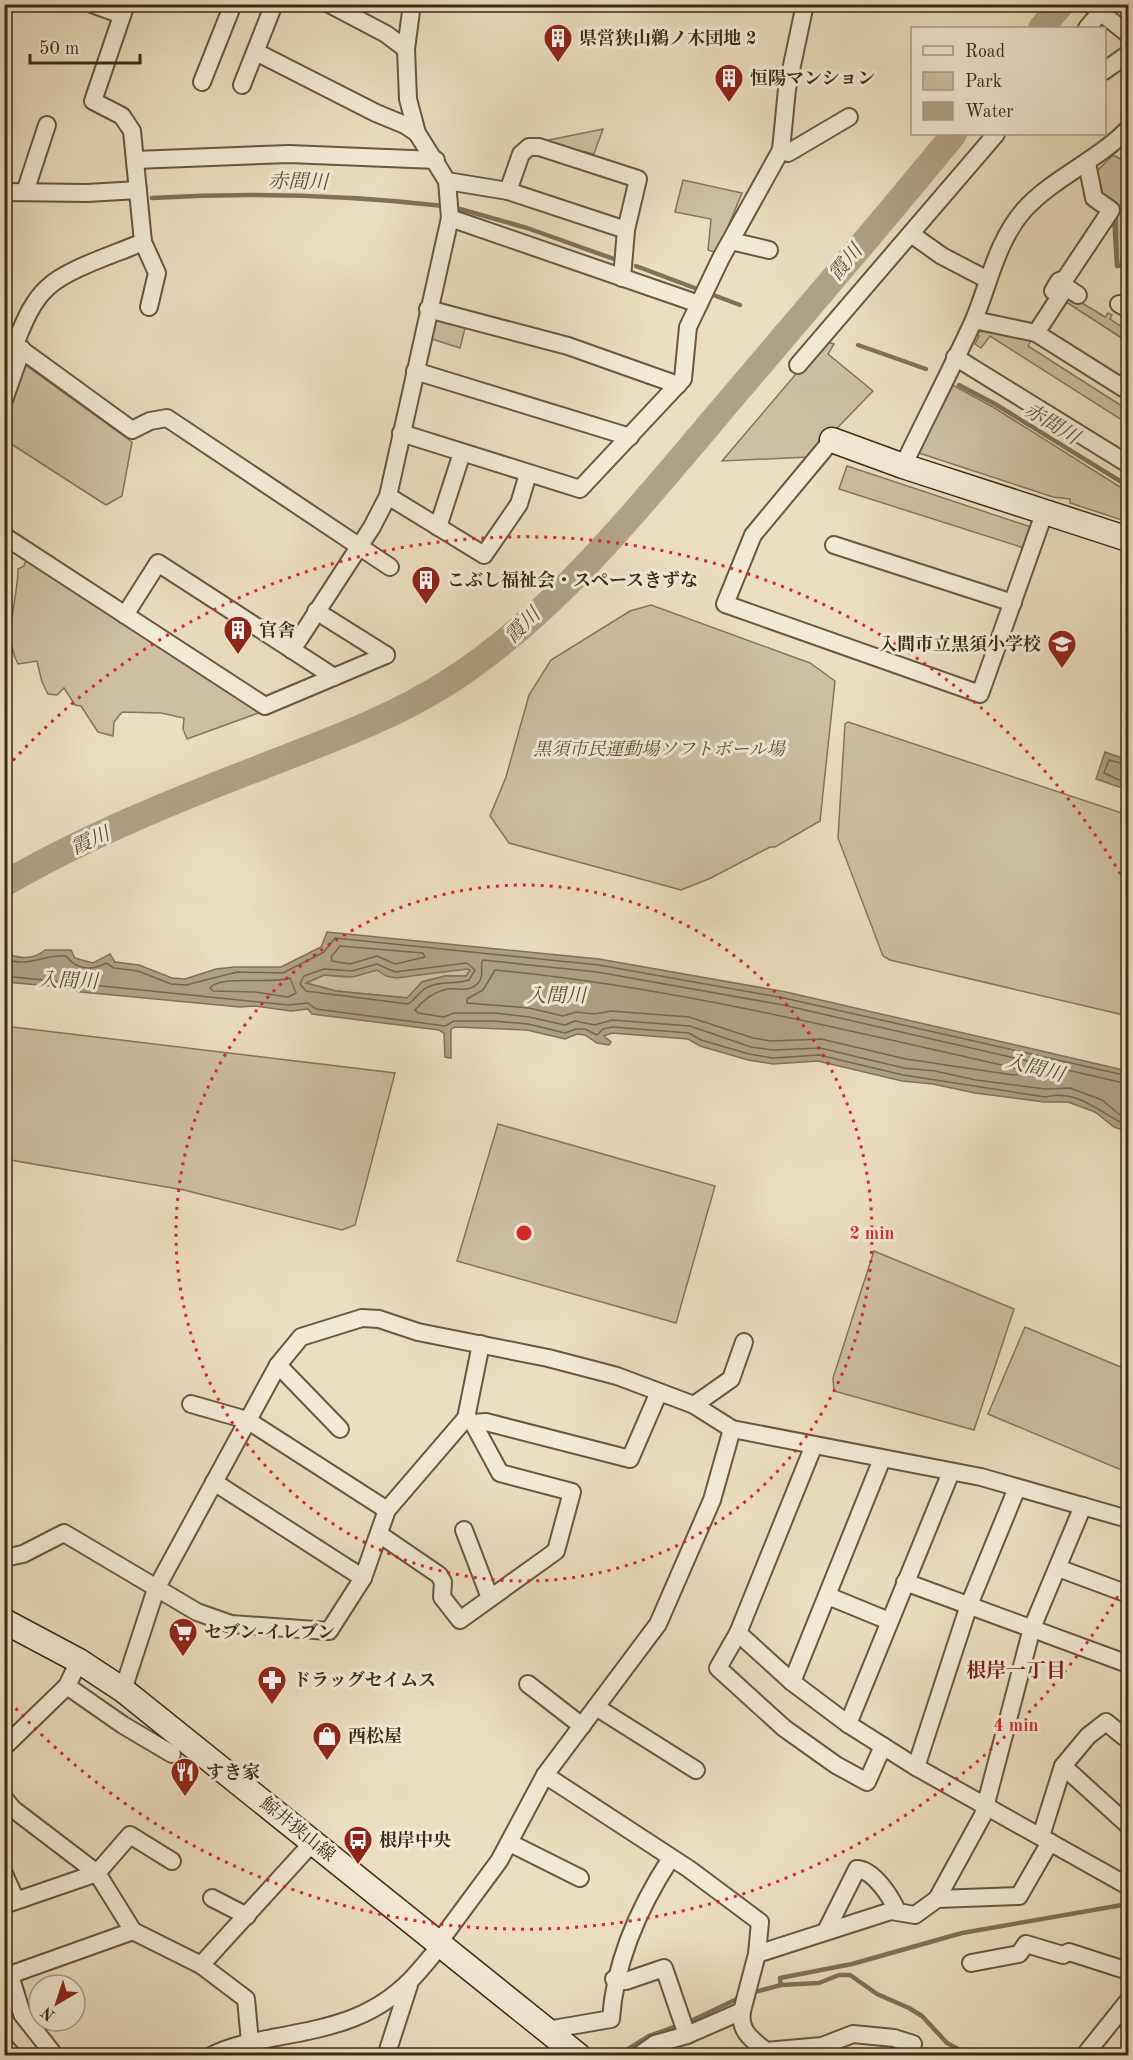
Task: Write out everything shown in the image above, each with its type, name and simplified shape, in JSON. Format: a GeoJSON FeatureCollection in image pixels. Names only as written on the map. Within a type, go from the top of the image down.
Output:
{"type":"FeatureCollection","features":[{"type":"Feature","properties":{"kind":"main road"},"geometry":{"type":"LineString","coordinates":[[832,440],[903,466],[1128,539]]}},
{"type":"Feature","properties":{"kind":"main road","name":"鯨井狭山線"},"geometry":{"type":"LineString","coordinates":[[4,1621],[79,1661],[123,1690],[579,2055]]}},
{"type":"Feature","properties":{"kind":"street"},"geometry":{"type":"LineString","coordinates":[[92,4],[124,10],[93,101],[122,116],[131,125],[143,242],[157,273],[149,306]]}},
{"type":"Feature","properties":{"kind":"street"},"geometry":{"type":"LineString","coordinates":[[202,82],[233,4]]}},
{"type":"Feature","properties":{"kind":"street"},"geometry":{"type":"LineString","coordinates":[[242,85],[273,4]]}},
{"type":"Feature","properties":{"kind":"street"},"geometry":{"type":"LineString","coordinates":[[329,4],[386,34],[406,49]]}},
{"type":"Feature","properties":{"kind":"street"},"geometry":{"type":"LineString","coordinates":[[292,650],[388,496],[450,218],[447,181],[436,160],[417,133],[408,99],[406,49],[412,4]]}},
{"type":"Feature","properties":{"kind":"street"},"geometry":{"type":"LineString","coordinates":[[401,433],[580,489],[630,437],[683,379],[688,327],[731,241],[781,150],[788,88],[805,4]]}},
{"type":"Feature","properties":{"kind":"street"},"geometry":{"type":"LineString","coordinates":[[1088,27],[1100,8],[1116,4]]}},
{"type":"Feature","properties":{"kind":"street"},"geometry":{"type":"LineString","coordinates":[[1100,8],[1128,34]]}},
{"type":"Feature","properties":{"kind":"street"},"geometry":{"type":"LineString","coordinates":[[256,52],[417,133]]}},
{"type":"Feature","properties":{"kind":"street"},"geometry":{"type":"LineString","coordinates":[[1106,70],[1128,54]]}},
{"type":"Feature","properties":{"kind":"street"},"geometry":{"type":"LineString","coordinates":[[781,150],[788,153],[849,117]]}},
{"type":"Feature","properties":{"kind":"street"},"geometry":{"type":"LineString","coordinates":[[24,192],[47,125]]}},
{"type":"Feature","properties":{"kind":"street"},"geometry":{"type":"LineString","coordinates":[[903,466],[974,320],[1005,238],[1024,210],[1128,129]]}},
{"type":"Feature","properties":{"kind":"street"},"geometry":{"type":"LineString","coordinates":[[798,365],[995,135]]}},
{"type":"Feature","properties":{"kind":"street"},"geometry":{"type":"LineString","coordinates":[[508,191],[521,154],[529,147],[539,147],[638,179],[626,230],[622,278]]}},
{"type":"Feature","properties":{"kind":"street"},"geometry":{"type":"LineString","coordinates":[[135,160],[289,154],[436,160]]}},
{"type":"Feature","properties":{"kind":"street"},"geometry":{"type":"LineString","coordinates":[[1053,291],[1059,282],[1065,279],[1111,210],[1094,198],[1087,163]]}},
{"type":"Feature","properties":{"kind":"street"},"geometry":{"type":"LineString","coordinates":[[447,181],[508,191],[626,230]]}},
{"type":"Feature","properties":{"kind":"street"},"geometry":{"type":"LineString","coordinates":[[4,192],[138,190]]}},
{"type":"Feature","properties":{"kind":"street"},"geometry":{"type":"LineString","coordinates":[[450,218],[699,304]]}},
{"type":"Feature","properties":{"kind":"street"},"geometry":{"type":"LineString","coordinates":[[911,234],[942,256],[988,280]]}},
{"type":"Feature","properties":{"kind":"street"},"geometry":{"type":"LineString","coordinates":[[731,241],[769,250]]}},
{"type":"Feature","properties":{"kind":"street"},"geometry":{"type":"LineString","coordinates":[[4,400],[14,344],[35,302],[48,287],[70,274],[143,242]]}},
{"type":"Feature","properties":{"kind":"street"},"geometry":{"type":"LineString","coordinates":[[1036,333],[1066,287],[1078,295]]}},
{"type":"Feature","properties":{"kind":"street"},"geometry":{"type":"LineString","coordinates":[[428,309],[568,346],[678,386]]}},
{"type":"Feature","properties":{"kind":"street"},"geometry":{"type":"LineString","coordinates":[[974,320],[1036,333],[1128,391]]}},
{"type":"Feature","properties":{"kind":"street"},"geometry":{"type":"LineString","coordinates":[[14,344],[132,430],[150,421],[167,418],[390,567]]}},
{"type":"Feature","properties":{"kind":"street"},"geometry":{"type":"LineString","coordinates":[[955,357],[1128,464]]}},
{"type":"Feature","properties":{"kind":"street"},"geometry":{"type":"LineString","coordinates":[[415,371],[630,437]]}},
{"type":"Feature","properties":{"kind":"street"},"geometry":{"type":"LineString","coordinates":[[832,440],[753,535],[725,604],[980,694],[1045,511]]}},
{"type":"Feature","properties":{"kind":"street"},"geometry":{"type":"LineString","coordinates":[[438,527],[462,453]]}},
{"type":"Feature","properties":{"kind":"street"},"geometry":{"type":"LineString","coordinates":[[388,496],[484,555],[519,504],[528,474]]}},
{"type":"Feature","properties":{"kind":"street"},"geometry":{"type":"LineString","coordinates":[[4,536],[265,706],[386,655],[316,611]]}},
{"type":"Feature","properties":{"kind":"street"},"geometry":{"type":"LineString","coordinates":[[834,545],[1014,603]]}},
{"type":"Feature","properties":{"kind":"street"},"geometry":{"type":"LineString","coordinates":[[125,615],[158,563],[334,677]]}},
{"type":"Feature","properties":{"kind":"street"},"geometry":{"type":"LineString","coordinates":[[123,1690],[156,1589],[278,1365],[301,1337],[362,1318],[379,1319],[418,1332],[481,1344],[616,1376],[694,1405],[732,1429],[882,1460],[981,1477],[1128,1519]]}},
{"type":"Feature","properties":{"kind":"street"},"geometry":{"type":"LineString","coordinates":[[694,1405],[731,1379],[744,1342]]}},
{"type":"Feature","properties":{"kind":"street"},"geometry":{"type":"LineString","coordinates":[[4,1557],[24,1554],[64,1533],[197,1612],[231,1624],[329,1631],[363,1578],[387,1510],[470,1421],[481,1344]]}},
{"type":"Feature","properties":{"kind":"street"},"geometry":{"type":"LineString","coordinates":[[278,1365],[340,1429]]}},
{"type":"Feature","properties":{"kind":"street"},"geometry":{"type":"LineString","coordinates":[[470,1421],[486,1422],[630,1459],[659,1392]]}},
{"type":"Feature","properties":{"kind":"street"},"geometry":{"type":"LineString","coordinates":[[191,1404],[247,1420],[387,1510]]}},
{"type":"Feature","properties":{"kind":"street"},"geometry":{"type":"LineString","coordinates":[[379,1534],[439,1575],[443,1582],[442,1597],[460,1620],[556,1551],[572,1492],[500,1473],[470,1421]]}},
{"type":"Feature","properties":{"kind":"street"},"geometry":{"type":"LineString","coordinates":[[210,2055],[250,2042],[346,2022],[385,2004],[410,1981],[442,1944],[445,1934],[510,1843],[545,1775],[658,1624],[712,1500],[732,1429]]}},
{"type":"Feature","properties":{"kind":"street"},"geometry":{"type":"LineString","coordinates":[[814,1445],[738,1633],[718,1668],[784,1728],[836,1765],[867,1782],[883,1746]]}},
{"type":"Feature","properties":{"kind":"street"},"geometry":{"type":"LineString","coordinates":[[792,1682],[882,1460]]}},
{"type":"Feature","properties":{"kind":"street"},"geometry":{"type":"LineString","coordinates":[[848,1724],[951,1472]]}},
{"type":"Feature","properties":{"kind":"street"},"geometry":{"type":"LineString","coordinates":[[214,1482],[363,1578]]}},
{"type":"Feature","properties":{"kind":"street"},"geometry":{"type":"LineString","coordinates":[[916,1767],[969,1605],[1017,1488]]}},
{"type":"Feature","properties":{"kind":"street"},"geometry":{"type":"LineString","coordinates":[[757,1954],[827,1929],[897,1911],[915,1916],[937,1899],[986,1806],[1032,1628],[1083,1506]]}},
{"type":"Feature","properties":{"kind":"street"},"geometry":{"type":"LineString","coordinates":[[464,1530],[490,1598]]}},
{"type":"Feature","properties":{"kind":"street"},"geometry":{"type":"LineString","coordinates":[[1058,1568],[1128,1594]]}},
{"type":"Feature","properties":{"kind":"street"},"geometry":{"type":"LineString","coordinates":[[905,1582],[1128,1664]]}},
{"type":"Feature","properties":{"kind":"street"},"geometry":{"type":"LineString","coordinates":[[828,1596],[889,1621]]}},
{"type":"Feature","properties":{"kind":"street"},"geometry":{"type":"LineString","coordinates":[[738,1633],[792,1682],[848,1724],[916,1767],[1128,1886]]}},
{"type":"Feature","properties":{"kind":"street"},"geometry":{"type":"LineString","coordinates":[[4,1747],[66,1686],[79,1661]]}},
{"type":"Feature","properties":{"kind":"street"},"geometry":{"type":"LineString","coordinates":[[528,1684],[582,1725]]}},
{"type":"Feature","properties":{"kind":"street"},"geometry":{"type":"LineString","coordinates":[[66,1686],[123,1725],[172,1754]]}},
{"type":"Feature","properties":{"kind":"street"},"geometry":{"type":"LineString","coordinates":[[596,1707],[696,1770]]}},
{"type":"Feature","properties":{"kind":"street"},"geometry":{"type":"LineString","coordinates":[[937,1899],[1019,1896],[1046,1839],[1063,1766],[1088,1736],[1106,1722],[1128,1740]]}},
{"type":"Feature","properties":{"kind":"street"},"geometry":{"type":"LineString","coordinates":[[1063,1766],[1128,1825]]}},
{"type":"Feature","properties":{"kind":"street"},"geometry":{"type":"LineString","coordinates":[[545,1775],[671,1858],[760,1922],[757,1954],[740,2023],[747,2036],[764,2053],[822,2046],[853,2034],[894,2038],[912,2044]]}},
{"type":"Feature","properties":{"kind":"street"},"geometry":{"type":"LineString","coordinates":[[7,1806],[97,1872],[134,1931],[201,1965],[246,1999],[250,2042]]}},
{"type":"Feature","properties":{"kind":"street"},"geometry":{"type":"LineString","coordinates":[[4,1874],[10,1903],[97,1872],[130,1834],[172,1861]]}},
{"type":"Feature","properties":{"kind":"street"},"geometry":{"type":"LineString","coordinates":[[201,1965],[314,1841]]}},
{"type":"Feature","properties":{"kind":"street"},"geometry":{"type":"LineString","coordinates":[[510,1843],[580,1878]]}},
{"type":"Feature","properties":{"kind":"street"},"geometry":{"type":"LineString","coordinates":[[548,2030],[611,2019],[614,1979],[626,1944],[651,1888],[671,1858]]}},
{"type":"Feature","properties":{"kind":"street"},"geometry":{"type":"LineString","coordinates":[[827,1929],[857,1869],[868,1872],[893,1900],[897,1911]]}},
{"type":"Feature","properties":{"kind":"street"},"geometry":{"type":"LineString","coordinates":[[212,1898],[247,1916]]}},
{"type":"Feature","properties":{"kind":"street"},"geometry":{"type":"LineString","coordinates":[[55,2055],[22,2014],[7,1976],[134,1931]]}},
{"type":"Feature","properties":{"kind":"street"},"geometry":{"type":"LineString","coordinates":[[971,1963],[1019,1954],[1026,1944],[1063,1955],[1069,1952],[1128,1971]]}},
{"type":"Feature","properties":{"kind":"street"},"geometry":{"type":"LineString","coordinates":[[614,1979],[626,1981],[664,1968],[686,2033]]}},
{"type":"Feature","properties":{"kind":"street"},"geometry":{"type":"LineString","coordinates":[[386,2055],[410,1981]]}},
{"type":"Feature","properties":{"kind":"street"},"geometry":{"type":"LineString","coordinates":[[1084,2055],[1128,2001]]}},
{"type":"Feature","properties":{"kind":"street"},"geometry":{"type":"LineString","coordinates":[[638,2055],[655,2044],[744,2007]]}},
{"type":"Feature","properties":{"kind":"street"},"geometry":{"type":"LineString","coordinates":[[4,2046],[14,2055]]}},
{"type":"Feature","properties":{"kind":"green space"},"geometry":{"type":"Polygon","coordinates":[[[603,129],[594,154],[539,142],[603,129]]]}},
{"type":"Feature","properties":{"kind":"green space"},"geometry":{"type":"Polygon","coordinates":[[[1113,155],[1128,163],[1128,263],[1118,262],[1117,210],[1097,195],[1096,172],[1113,155]]]}},
{"type":"Feature","properties":{"kind":"green space"},"geometry":{"type":"Polygon","coordinates":[[[683,180],[742,193],[717,253],[708,250],[711,219],[675,212],[683,180]]]}},
{"type":"Feature","properties":{"kind":"green space"},"geometry":{"type":"Polygon","coordinates":[[[1067,294],[1105,317],[1108,313],[1112,315],[1110,319],[1128,331],[1128,342],[1063,300],[1067,294]]]}},
{"type":"Feature","properties":{"kind":"green space"},"geometry":{"type":"Polygon","coordinates":[[[434,315],[466,324],[460,348],[429,338],[434,315]]]}},
{"type":"Feature","properties":{"kind":"green space"},"geometry":{"type":"Polygon","coordinates":[[[985,331],[1032,339],[1028,346],[1128,410],[1128,424],[990,336],[981,348],[975,344],[979,336],[975,333],[985,331]]]}},
{"type":"Feature","properties":{"kind":"green space"},"geometry":{"type":"Polygon","coordinates":[[[824,341],[834,344],[828,354],[873,391],[809,457],[722,461],[824,341]]]}},
{"type":"Feature","properties":{"kind":"green space"},"geometry":{"type":"Polygon","coordinates":[[[24,364],[132,442],[122,496],[106,505],[5,440],[5,415],[21,365],[24,364]]]}},
{"type":"Feature","properties":{"kind":"green space"},"geometry":{"type":"Polygon","coordinates":[[[949,383],[993,407],[1128,492],[1128,522],[1070,503],[1070,499],[1053,497],[916,452],[949,383]]]}},
{"type":"Feature","properties":{"kind":"green space"},"geometry":{"type":"Polygon","coordinates":[[[847,466],[1031,527],[1024,548],[839,489],[847,466]]]}},
{"type":"Feature","properties":{"kind":"green space"},"geometry":{"type":"Polygon","coordinates":[[[27,557],[264,711],[187,739],[183,729],[184,718],[161,713],[122,712],[114,722],[113,736],[98,732],[81,706],[75,705],[64,688],[57,695],[48,694],[42,682],[37,661],[18,664],[13,653],[11,629],[18,569],[24,566],[27,557]]]}},
{"type":"Feature","properties":{"kind":"green space","name":"黒須市民運動場ソフトボール場"},"geometry":{"type":"Polygon","coordinates":[[[651,605],[810,663],[835,681],[820,821],[775,847],[770,847],[711,878],[681,890],[509,843],[490,816],[506,777],[529,695],[551,660],[630,611],[651,605]]]}},
{"type":"Feature","properties":{"kind":"green space"},"geometry":{"type":"Polygon","coordinates":[[[848,722],[1128,815],[1128,1016],[890,960],[883,956],[838,838],[845,724],[848,722]]]}},
{"type":"Feature","properties":{"kind":"green space"},"geometry":{"type":"Polygon","coordinates":[[[377,970],[431,972],[470,970],[466,976],[445,976],[422,982],[408,998],[336,991],[306,983],[324,975],[346,977],[377,970]]]}},
{"type":"Feature","properties":{"kind":"green space"},"geometry":{"type":"Polygon","coordinates":[[[4,1026],[395,1073],[355,1225],[342,1230],[184,1190],[5,1159],[4,1026]]]}},
{"type":"Feature","properties":{"kind":"green space"},"geometry":{"type":"Polygon","coordinates":[[[498,1124],[715,1186],[676,1323],[457,1261],[498,1124]]]}},
{"type":"Feature","properties":{"kind":"green space"},"geometry":{"type":"Polygon","coordinates":[[[874,1251],[1014,1309],[974,1430],[834,1391],[833,1378],[874,1251]]]}},
{"type":"Feature","properties":{"kind":"green space"},"geometry":{"type":"Polygon","coordinates":[[[1025,1327],[1128,1370],[1126,1472],[988,1414],[1025,1327]]]}},
{"type":"Feature","properties":{"kind":"water"},"geometry":{"type":"Polygon","coordinates":[[[1105,752],[1128,760],[1128,790],[1096,779],[1105,752]]]}},
{"type":"Feature","properties":{"kind":"water","name":"入間川"},"geometry":{"type":"Polygon","coordinates":[[[327,932],[599,959],[786,992],[1128,1071],[1128,1132],[1114,1127],[1095,1112],[1068,1102],[1044,1102],[975,1093],[933,1084],[902,1081],[818,1061],[773,1064],[748,1060],[700,1046],[688,1039],[612,1033],[604,1036],[611,1042],[609,1045],[597,1043],[585,1035],[577,1034],[565,1039],[527,1030],[455,1027],[451,1029],[451,1058],[445,1057],[444,1033],[439,1030],[312,1014],[308,1009],[291,1011],[255,1006],[240,1007],[81,992],[62,987],[5,982],[5,952],[25,957],[36,956],[45,950],[71,950],[75,958],[93,963],[110,954],[115,962],[139,965],[172,978],[185,979],[216,969],[281,967],[321,947],[327,932]],[[377,970],[353,977],[324,975],[306,983],[336,991],[407,998],[422,982],[445,976],[466,976],[470,970],[396,978],[386,976],[377,970]]]}},
{"type":"Feature","properties":{"kind":"waterway","name":"霞川"},"geometry":{"type":"LineString","coordinates":[[1042,27],[1062,4]]}},
{"type":"Feature","properties":{"kind":"waterway","name":"霞川"},"geometry":{"type":"LineString","coordinates":[[4,884],[67,850],[132,820],[383,718],[450,681],[488,654],[559,593],[623,525],[953,135]]}},
{"type":"Feature","properties":{"kind":"waterway","name":"赤間川"},"geometry":{"type":"LineString","coordinates":[[152,198],[225,195],[298,196],[371,199],[444,206]]}},
{"type":"Feature","properties":{"kind":"waterway","name":"赤間川"},"geometry":{"type":"LineString","coordinates":[[460,209],[527,228],[614,259]]}},
{"type":"Feature","properties":{"kind":"waterway"},"geometry":{"type":"LineString","coordinates":[[1114,215],[1117,266],[1128,265]]}},
{"type":"Feature","properties":{"kind":"waterway","name":"赤間川"},"geometry":{"type":"LineString","coordinates":[[636,266],[700,290]]}},
{"type":"Feature","properties":{"kind":"waterway","name":"赤間川"},"geometry":{"type":"LineString","coordinates":[[708,293],[740,305]]}},
{"type":"Feature","properties":{"kind":"waterway","name":"赤間川"},"geometry":{"type":"LineString","coordinates":[[858,345],[926,369]]}},
{"type":"Feature","properties":{"kind":"waterway","name":"赤間川"},"geometry":{"type":"LineString","coordinates":[[959,385],[995,404],[1128,486]]}},
{"type":"Feature","properties":{"kind":"waterway"},"geometry":{"type":"LineString","coordinates":[[781,1985],[780,1978],[852,1964],[962,1933],[1128,1904]]}},
{"type":"Feature","properties":{"kind":"waterway"},"geometry":{"type":"LineString","coordinates":[[751,1993],[781,1985],[819,1983],[839,1975],[850,1975],[877,1994],[922,2016],[947,2043],[971,2056]]}},
{"type":"Feature","properties":{"kind":"waterway"},"geometry":{"type":"LineString","coordinates":[[617,2056],[649,2036],[693,2020],[741,1997]]}},
{"type":"Feature","properties":{"kind":"place","name":"県営狭山鵜ノ木団地 2"},"geometry":{"type":"Point","coordinates":[558,64]}},
{"type":"Feature","properties":{"kind":"place","name":"恒陽マンション"},"geometry":{"type":"Point","coordinates":[729,104]}},
{"type":"Feature","properties":{"kind":"place","name":"こぶし福祉会・スペースきずな"},"geometry":{"type":"Point","coordinates":[426,606]}},
{"type":"Feature","properties":{"kind":"place","name":"官舎"},"geometry":{"type":"Point","coordinates":[238,656]}},
{"type":"Feature","properties":{"kind":"place","name":"入間市立黒須小学校"},"geometry":{"type":"Point","coordinates":[1062,670]}},
{"type":"Feature","properties":{"kind":"place","name":"セブン-イレブン"},"geometry":{"type":"Point","coordinates":[183,1658]}},
{"type":"Feature","properties":{"kind":"place","name":"ドラッグセイムス"},"geometry":{"type":"Point","coordinates":[272,1706]}},
{"type":"Feature","properties":{"kind":"place","name":"西松屋"},"geometry":{"type":"Point","coordinates":[327,1762]}},
{"type":"Feature","properties":{"kind":"place","name":"すき家"},"geometry":{"type":"Point","coordinates":[185,1798]}},
{"type":"Feature","properties":{"kind":"place","name":"根岸中央"},"geometry":{"type":"Point","coordinates":[358,1866]}},
{"type":"Feature","properties":{"kind":"district","name":"根岸一丁目"},"geometry":{"type":"Point","coordinates":[1016,1670]}}]}
